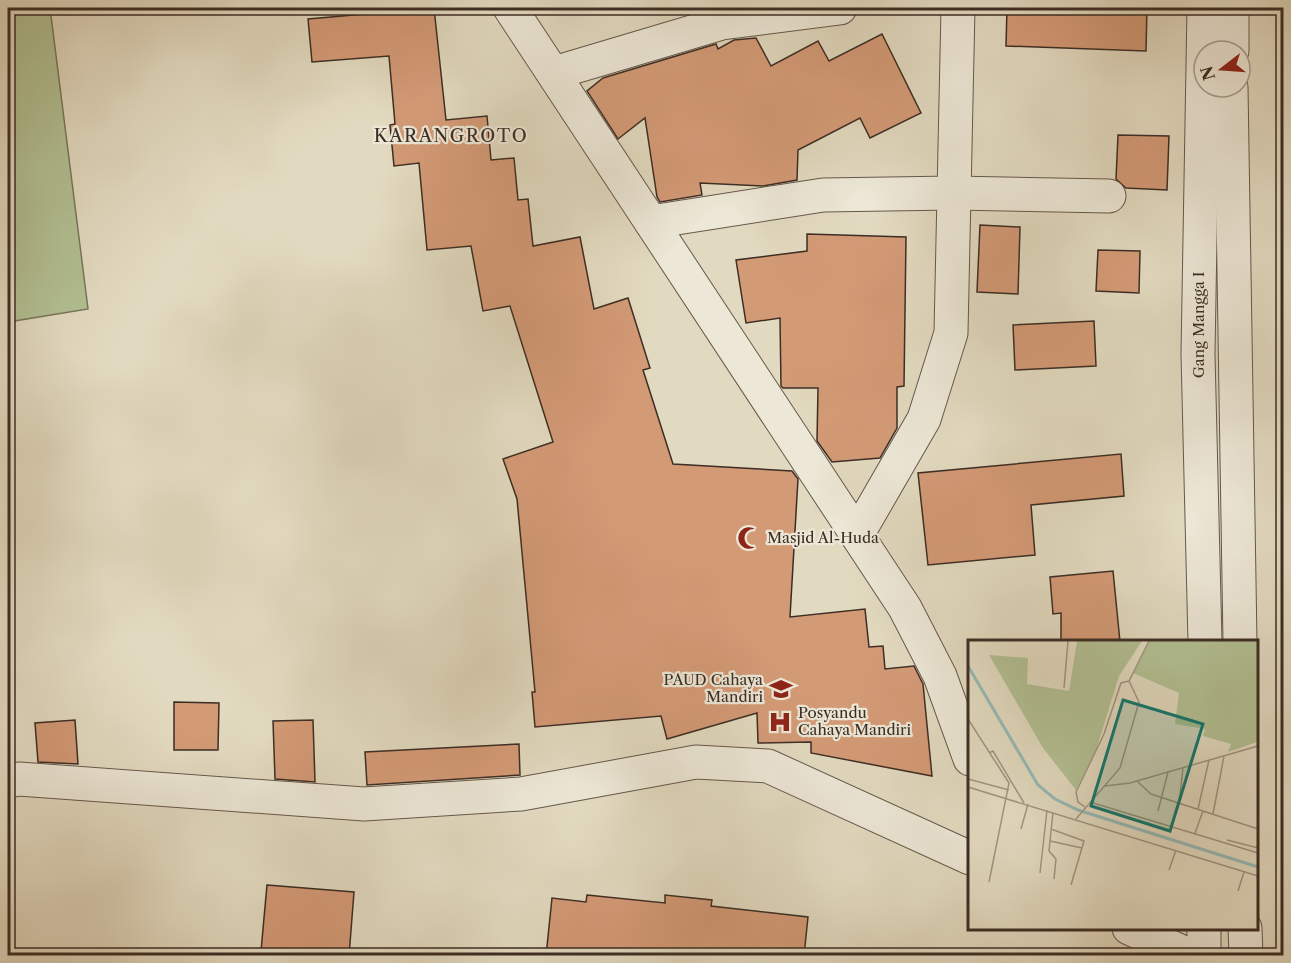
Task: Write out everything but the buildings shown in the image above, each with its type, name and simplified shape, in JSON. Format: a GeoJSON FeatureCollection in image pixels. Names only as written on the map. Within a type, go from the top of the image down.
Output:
{"type":"FeatureCollection","features":[{"type":"Feature","properties":{"kind":"street"},"geometry":{"type":"LineString","coordinates":[[510,8],[905,608],[940,676],[968,753]]}},
{"type":"Feature","properties":{"kind":"street"},"geometry":{"type":"LineString","coordinates":[[554,73],[722,23],[840,8]]}},
{"type":"Feature","properties":{"kind":"street"},"geometry":{"type":"LineString","coordinates":[[857,535],[924,419],[951,333],[957,8]]}},
{"type":"Feature","properties":{"kind":"street","name":"Gang Mangga I"},"geometry":{"type":"LineString","coordinates":[[1204,8],[1211,39]]}},
{"type":"Feature","properties":{"kind":"street"},"geometry":{"type":"LineString","coordinates":[[1232,8],[1232,39]]}},
{"type":"Feature","properties":{"kind":"street","name":"Gang Mangga I"},"geometry":{"type":"LineString","coordinates":[[1205,640],[1198,354],[1221,99]]}},
{"type":"Feature","properties":{"kind":"street"},"geometry":{"type":"LineString","coordinates":[[1222,99],[1240,640]]}},
{"type":"Feature","properties":{"kind":"street"},"geometry":{"type":"LineString","coordinates":[[651,222],[823,195],[953,193],[1109,196]]}},
{"type":"Feature","properties":{"kind":"street"},"geometry":{"type":"LineString","coordinates":[[8,781],[31,780],[364,804],[521,794],[696,762],[768,766],[968,857]]}},
{"type":"Feature","properties":{"kind":"street"},"geometry":{"type":"LineString","coordinates":[[1133,930],[1191,956]]}},
{"type":"Feature","properties":{"kind":"street"},"geometry":{"type":"LineString","coordinates":[[1204,930],[1204,956]]}},
{"type":"Feature","properties":{"kind":"street"},"geometry":{"type":"LineString","coordinates":[[1245,930],[1246,956]]}},
{"type":"Feature","properties":{"kind":"green space"},"geometry":{"type":"Polygon","coordinates":[[[8,8],[50,8],[88,309],[8,322],[8,8]]]}},
{"type":"Feature","properties":{"kind":"place","name":"Masjid Al-Huda"},"geometry":{"type":"Point","coordinates":[749,538]}},
{"type":"Feature","properties":{"kind":"place","name":"PAUD Cahaya Mandiri"},"geometry":{"type":"Point","coordinates":[781,689]}},
{"type":"Feature","properties":{"kind":"place","name":"Posyandu Cahaya Mandiri"},"geometry":{"type":"Point","coordinates":[780,722]}},
{"type":"Feature","properties":{"kind":"district","name":"KARANGROTO"},"geometry":{"type":"Point","coordinates":[451,136]}}]}
